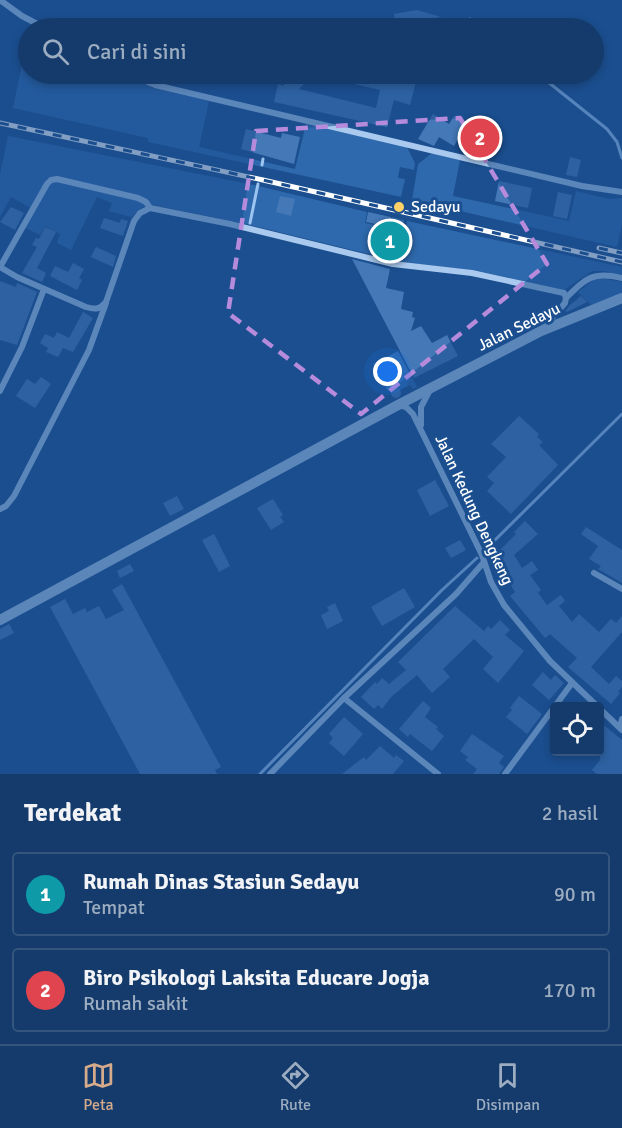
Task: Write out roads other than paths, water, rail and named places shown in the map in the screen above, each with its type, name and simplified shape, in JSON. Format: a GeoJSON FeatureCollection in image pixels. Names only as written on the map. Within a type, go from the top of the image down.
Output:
{"type":"FeatureCollection","features":[{"type":"Feature","properties":{"kind":"street"},"geometry":{"type":"LineString","coordinates":[[0,0],[26,18]]}},
{"type":"Feature","properties":{"kind":"street"},"geometry":{"type":"LineString","coordinates":[[155,84],[582,186],[622,192]]}},
{"type":"Feature","properties":{"kind":"street"},"geometry":{"type":"LineString","coordinates":[[106,302],[94,309],[17,277],[0,267],[51,180],[57,179],[138,198],[146,202],[150,208]]}},
{"type":"Feature","properties":{"kind":"street"},"geometry":{"type":"LineString","coordinates":[[0,509],[6,507],[14,496],[89,350],[134,221],[140,213],[150,208],[230,224],[393,264],[472,273],[558,291],[564,293],[566,298]]}},
{"type":"Feature","properties":{"kind":"street"},"geometry":{"type":"LineString","coordinates":[[541,331],[562,308],[566,298],[587,279],[594,275],[605,274],[622,278]]}},
{"type":"Feature","properties":{"kind":"street"},"geometry":{"type":"LineString","coordinates":[[0,391],[22,347],[44,289]]}},
{"type":"Feature","properties":{"kind":"street","name":"Jalan Sedayu"},"geometry":{"type":"LineString","coordinates":[[0,620],[398,405],[541,331],[622,298]]}},
{"type":"Feature","properties":{"kind":"street"},"geometry":{"type":"LineString","coordinates":[[422,432],[421,407],[431,388]]}},
{"type":"Feature","properties":{"kind":"street","name":"Jalan Kedung Dengkeng"},"geometry":{"type":"LineString","coordinates":[[398,405],[410,410],[422,432],[484,562],[491,582],[504,605],[550,661],[592,702]]}},
{"type":"Feature","properties":{"kind":"street"},"geometry":{"type":"LineString","coordinates":[[270,774],[344,698],[456,594],[484,562]]}},
{"type":"Feature","properties":{"kind":"street"},"geometry":{"type":"LineString","coordinates":[[594,573],[622,590]]}},
{"type":"Feature","properties":{"kind":"street"},"geometry":{"type":"LineString","coordinates":[[505,774],[572,683]]}},
{"type":"Feature","properties":{"kind":"street"},"geometry":{"type":"LineString","coordinates":[[344,698],[438,774]]}},
{"type":"Feature","properties":{"kind":"street","name":"Jalan Kedung Dengkeng"},"geometry":{"type":"LineString","coordinates":[[604,713],[621,729]]}},
{"type":"Feature","properties":{"kind":"street"},"geometry":{"type":"LineString","coordinates":[[621,729],[622,719]]}},
{"type":"Feature","properties":{"kind":"waterway"},"geometry":{"type":"LineString","coordinates":[[551,84],[607,129],[617,142],[622,158]]}},
{"type":"Feature","properties":{"kind":"waterway"},"geometry":{"type":"LineString","coordinates":[[262,165],[263,159]]}},
{"type":"Feature","properties":{"kind":"waterway"},"geometry":{"type":"LineString","coordinates":[[250,223],[258,184]]}},
{"type":"Feature","properties":{"kind":"waterway"},"geometry":{"type":"LineString","coordinates":[[487,548],[622,414]]}},
{"type":"Feature","properties":{"kind":"waterway"},"geometry":{"type":"LineString","coordinates":[[260,774],[442,590],[477,558]]}},
{"type":"Feature","properties":{"kind":"railway"},"geometry":{"type":"LineString","coordinates":[[0,123],[622,262]]}},
{"type":"Feature","properties":{"kind":"railway"},"geometry":{"type":"LineString","coordinates":[[599,248],[622,253]]}},
{"type":"Feature","properties":{"kind":"place","name":"Biro Psikologi Laksita Educare Jogja"},"geometry":{"type":"Point","coordinates":[480,138]}},
{"type":"Feature","properties":{"kind":"place","name":"Sedayu"},"geometry":{"type":"Point","coordinates":[399,207]}},
{"type":"Feature","properties":{"kind":"place","name":"Rumah Dinas Stasiun Sedayu"},"geometry":{"type":"Point","coordinates":[390,241]}}]}
